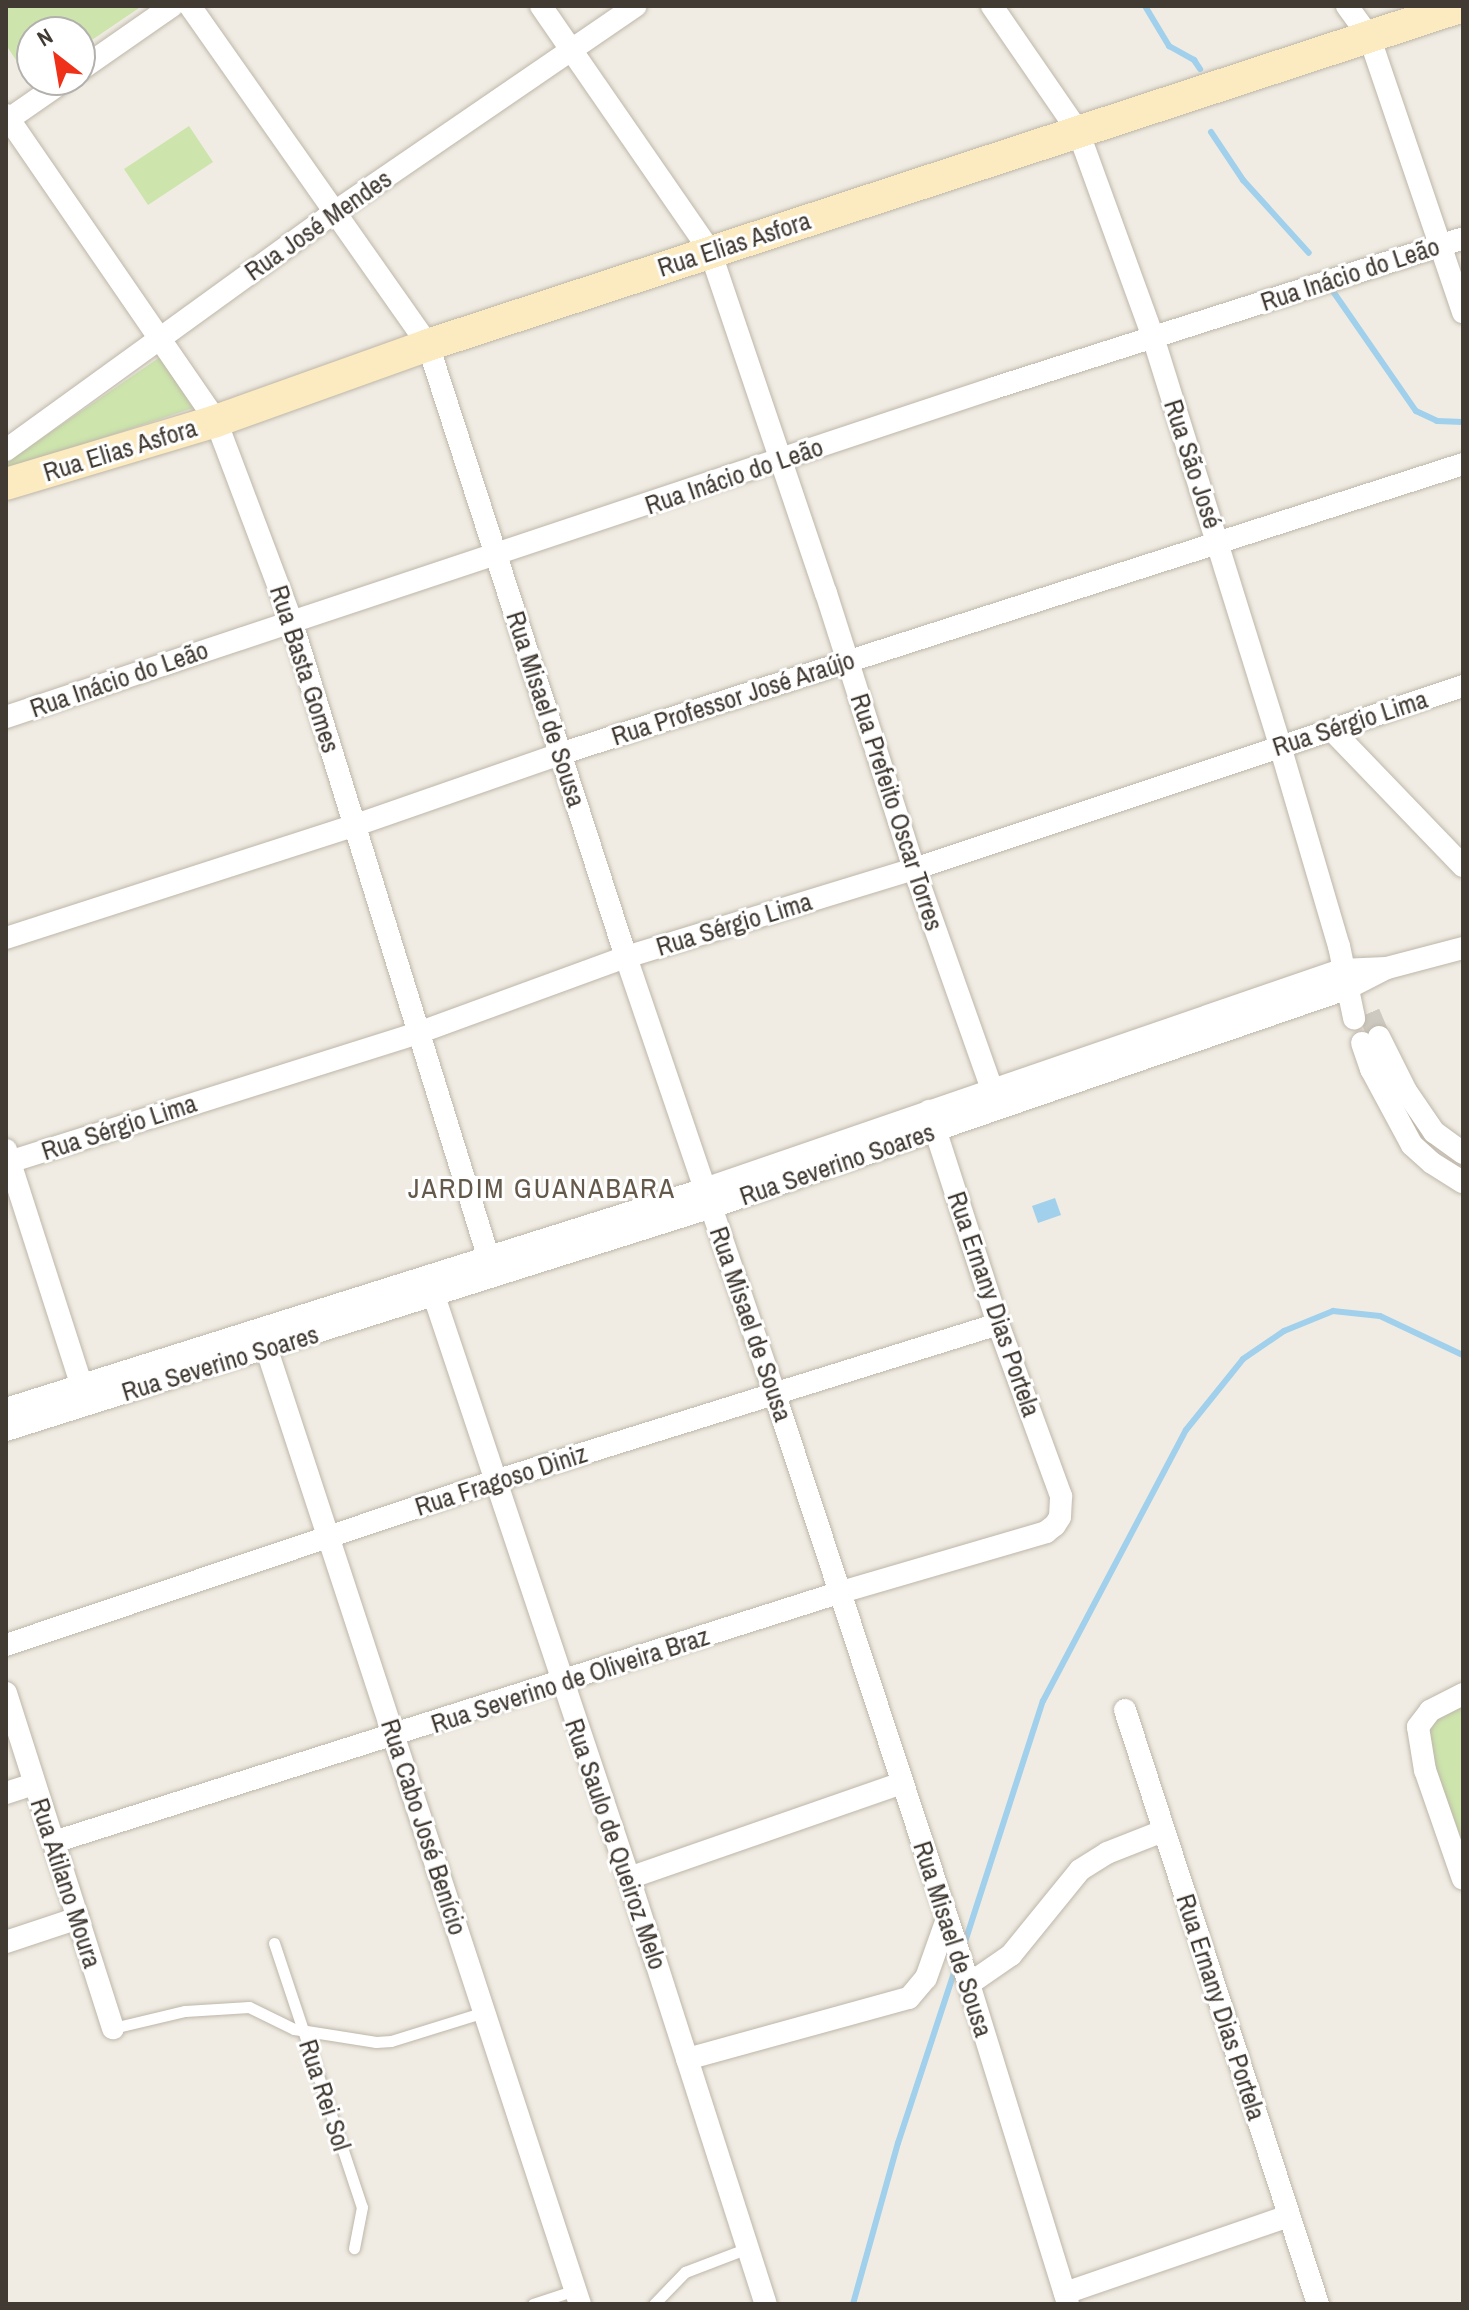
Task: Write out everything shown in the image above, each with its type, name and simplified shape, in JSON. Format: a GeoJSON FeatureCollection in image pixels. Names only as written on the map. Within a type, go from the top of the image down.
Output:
{"type":"FeatureCollection","features":[{"type":"Feature","properties":{"kind":"street"},"geometry":{"type":"LineString","coordinates":[[96,59],[172,6]]}},
{"type":"Feature","properties":{"kind":"street","name":"Rua Misael de Sousa"},"geometry":{"type":"LineString","coordinates":[[190,6],[428,345],[626,957],[774,1392],[968,1980],[1066,2299]]}},
{"type":"Feature","properties":{"kind":"street","name":"Rua Prefeito Oscar Torres"},"geometry":{"type":"LineString","coordinates":[[541,6],[710,251],[782,461],[914,869],[995,1098]]}},
{"type":"Feature","properties":{"kind":"street","name":"Rua José Mendes"},"geometry":{"type":"LineString","coordinates":[[6,450],[336,211],[635,6]]}},
{"type":"Feature","properties":{"kind":"street","name":"Rua São José"},"geometry":{"type":"LineString","coordinates":[[992,6],[1078,131],[1153,337],[1362,1015]]}},
{"type":"Feature","properties":{"kind":"street"},"geometry":{"type":"LineString","coordinates":[[1347,6],[1369,36],[1452,241],[1463,312]]}},
{"type":"Feature","properties":{"kind":"street","name":"Rua Elias Asfora"},"geometry":{"type":"LineString","coordinates":[[6,484],[216,421],[428,345],[710,251],[1463,6]]}},
{"type":"Feature","properties":{"kind":"street"},"geometry":{"type":"LineString","coordinates":[[7,118],[41,96]]}},
{"type":"Feature","properties":{"kind":"street","name":"Rua Basta Gomes"},"geometry":{"type":"LineString","coordinates":[[7,118],[216,421],[291,620],[491,1265]]}},
{"type":"Feature","properties":{"kind":"street","name":"Rua Inácio do Leão"},"geometry":{"type":"LineString","coordinates":[[6,717],[291,620],[1452,241]]}},
{"type":"Feature","properties":{"kind":"street","name":"Rua Professor José Araújo"},"geometry":{"type":"LineString","coordinates":[[6,938],[356,825],[560,754],[1463,464]]}},
{"type":"Feature","properties":{"kind":"street","name":"Rua Sérgio Lima"},"geometry":{"type":"LineString","coordinates":[[7,1158],[418,1033],[626,957],[914,869],[1463,686]]}},
{"type":"Feature","properties":{"kind":"street"},"geometry":{"type":"LineString","coordinates":[[1331,729],[1463,866]]}},
{"type":"Feature","properties":{"kind":"street","name":"Rua Severino Soares"},"geometry":{"type":"LineString","coordinates":[[6,1430],[85,1395],[708,1198],[1349,978],[1463,948]]}},
{"type":"Feature","properties":{"kind":"street"},"geometry":{"type":"LineString","coordinates":[[1463,1153],[1434,1132],[1370,1040],[1371,1069],[1412,1145],[1432,1163],[1463,1182]]}},
{"type":"Feature","properties":{"kind":"street","name":"Rua Ernany Dias Portela"},"geometry":{"type":"LineString","coordinates":[[932,1120],[998,1324],[1061,1496]]}},
{"type":"Feature","properties":{"kind":"street"},"geometry":{"type":"LineString","coordinates":[[7,1158],[85,1395]]}},
{"type":"Feature","properties":{"kind":"street","name":"Rua Severino Soares"},"geometry":{"type":"LineString","coordinates":[[6,1409],[85,1395],[267,1350],[433,1293],[491,1265]]}},
{"type":"Feature","properties":{"kind":"street","name":"Rua Saulo de Queiroz Melo"},"geometry":{"type":"LineString","coordinates":[[433,1293],[561,1683],[629,1878],[766,2304]]}},
{"type":"Feature","properties":{"kind":"street","name":"Rua Fragoso Diniz"},"geometry":{"type":"LineString","coordinates":[[6,1645],[495,1481],[998,1324]]}},
{"type":"Feature","properties":{"kind":"street","name":"Rua Cabo José Benício"},"geometry":{"type":"LineString","coordinates":[[267,1350],[577,2297]]}},
{"type":"Feature","properties":{"kind":"street","name":"Rua Severino de Oliveira Braz"},"geometry":{"type":"LineString","coordinates":[[54,1842],[838,1593],[1046,1532],[1060,1517],[1061,1496]]}},
{"type":"Feature","properties":{"kind":"street","name":"Rua Atilano Moura"},"geometry":{"type":"LineString","coordinates":[[6,1693],[113,2028]]}},
{"type":"Feature","properties":{"kind":"street"},"geometry":{"type":"LineString","coordinates":[[1463,1694],[1430,1711],[1418,1727],[1425,1770],[1463,1879]]}},
{"type":"Feature","properties":{"kind":"street","name":"Rua Ernany Dias Portela"},"geometry":{"type":"LineString","coordinates":[[1125,1710],[1318,2304]]}},
{"type":"Feature","properties":{"kind":"street"},"geometry":{"type":"LineString","coordinates":[[629,1878],[902,1783]]}},
{"type":"Feature","properties":{"kind":"street"},"geometry":{"type":"LineString","coordinates":[[6,1793],[33,1784]]}},
{"type":"Feature","properties":{"kind":"street"},"geometry":{"type":"LineString","coordinates":[[968,1980],[1011,1955],[1080,1870],[1107,1853],[1163,1831]]}},
{"type":"Feature","properties":{"kind":"street"},"geometry":{"type":"LineString","coordinates":[[6,1942],[78,1918]]}},
{"type":"Feature","properties":{"kind":"street"},"geometry":{"type":"LineString","coordinates":[[687,2059],[909,1998],[926,1978],[947,1919]]}},
{"type":"Feature","properties":{"kind":"street"},"geometry":{"type":"LineString","coordinates":[[1066,2299],[1289,2216]]}},
{"type":"Feature","properties":{"kind":"lane","name":"Rua Rei Sol"},"geometry":{"type":"LineString","coordinates":[[274,1943],[362,2207],[354,2248]]}},
{"type":"Feature","properties":{"kind":"lane"},"geometry":{"type":"LineString","coordinates":[[113,2028],[185,2011],[249,2007],[303,2030],[391,2041],[484,2012]]}},
{"type":"Feature","properties":{"kind":"lane"},"geometry":{"type":"LineString","coordinates":[[654,2304],[667,2287],[685,2272],[748,2248]]}},
{"type":"Feature","properties":{"kind":"lane"},"geometry":{"type":"LineString","coordinates":[[533,2304],[577,2297]]}},
{"type":"Feature","properties":{"kind":"green space"},"geometry":{"type":"Polygon","coordinates":[[[6,6],[142,6],[96,37],[96,16],[16,16],[16,60],[6,45],[6,6]]]}},
{"type":"Feature","properties":{"kind":"green space"},"geometry":{"type":"Polygon","coordinates":[[[189,126],[213,162],[148,205],[124,169],[189,126]]]}},
{"type":"Feature","properties":{"kind":"green space"},"geometry":{"type":"Polygon","coordinates":[[[160,357],[193,408],[6,470],[6,463],[160,357]]]}},
{"type":"Feature","properties":{"kind":"green space"},"geometry":{"type":"Polygon","coordinates":[[[1463,1703],[1463,1859],[1425,1737],[1432,1720],[1463,1703]]]}},
{"type":"Feature","properties":{"kind":"water"},"geometry":{"type":"Polygon","coordinates":[[[1055,1198],[1061,1215],[1038,1223],[1032,1206],[1055,1198]]]}},
{"type":"Feature","properties":{"kind":"waterway"},"geometry":{"type":"LineString","coordinates":[[1145,6],[1169,46],[1194,60],[1200,69]]}},
{"type":"Feature","properties":{"kind":"waterway"},"geometry":{"type":"LineString","coordinates":[[1211,132],[1243,180],[1309,253]]}},
{"type":"Feature","properties":{"kind":"waterway"},"geometry":{"type":"LineString","coordinates":[[1330,287],[1416,411],[1437,421],[1463,422]]}},
{"type":"Feature","properties":{"kind":"waterway"},"geometry":{"type":"LineString","coordinates":[[964,1945],[1043,1701],[1186,1430],[1243,1359],[1284,1331],[1333,1311],[1380,1316],[1463,1355]]}},
{"type":"Feature","properties":{"kind":"waterway"},"geometry":{"type":"LineString","coordinates":[[853,2304],[898,2143],[956,1967]]}},
{"type":"Feature","properties":{"kind":"tunnel"},"geometry":{"type":"LineString","coordinates":[[1369,1013],[1379,1037]]}},
{"type":"Feature","properties":{"kind":"district","name":"JARDIM GUANABARA"},"geometry":{"type":"Point","coordinates":[542,1188]}}]}
